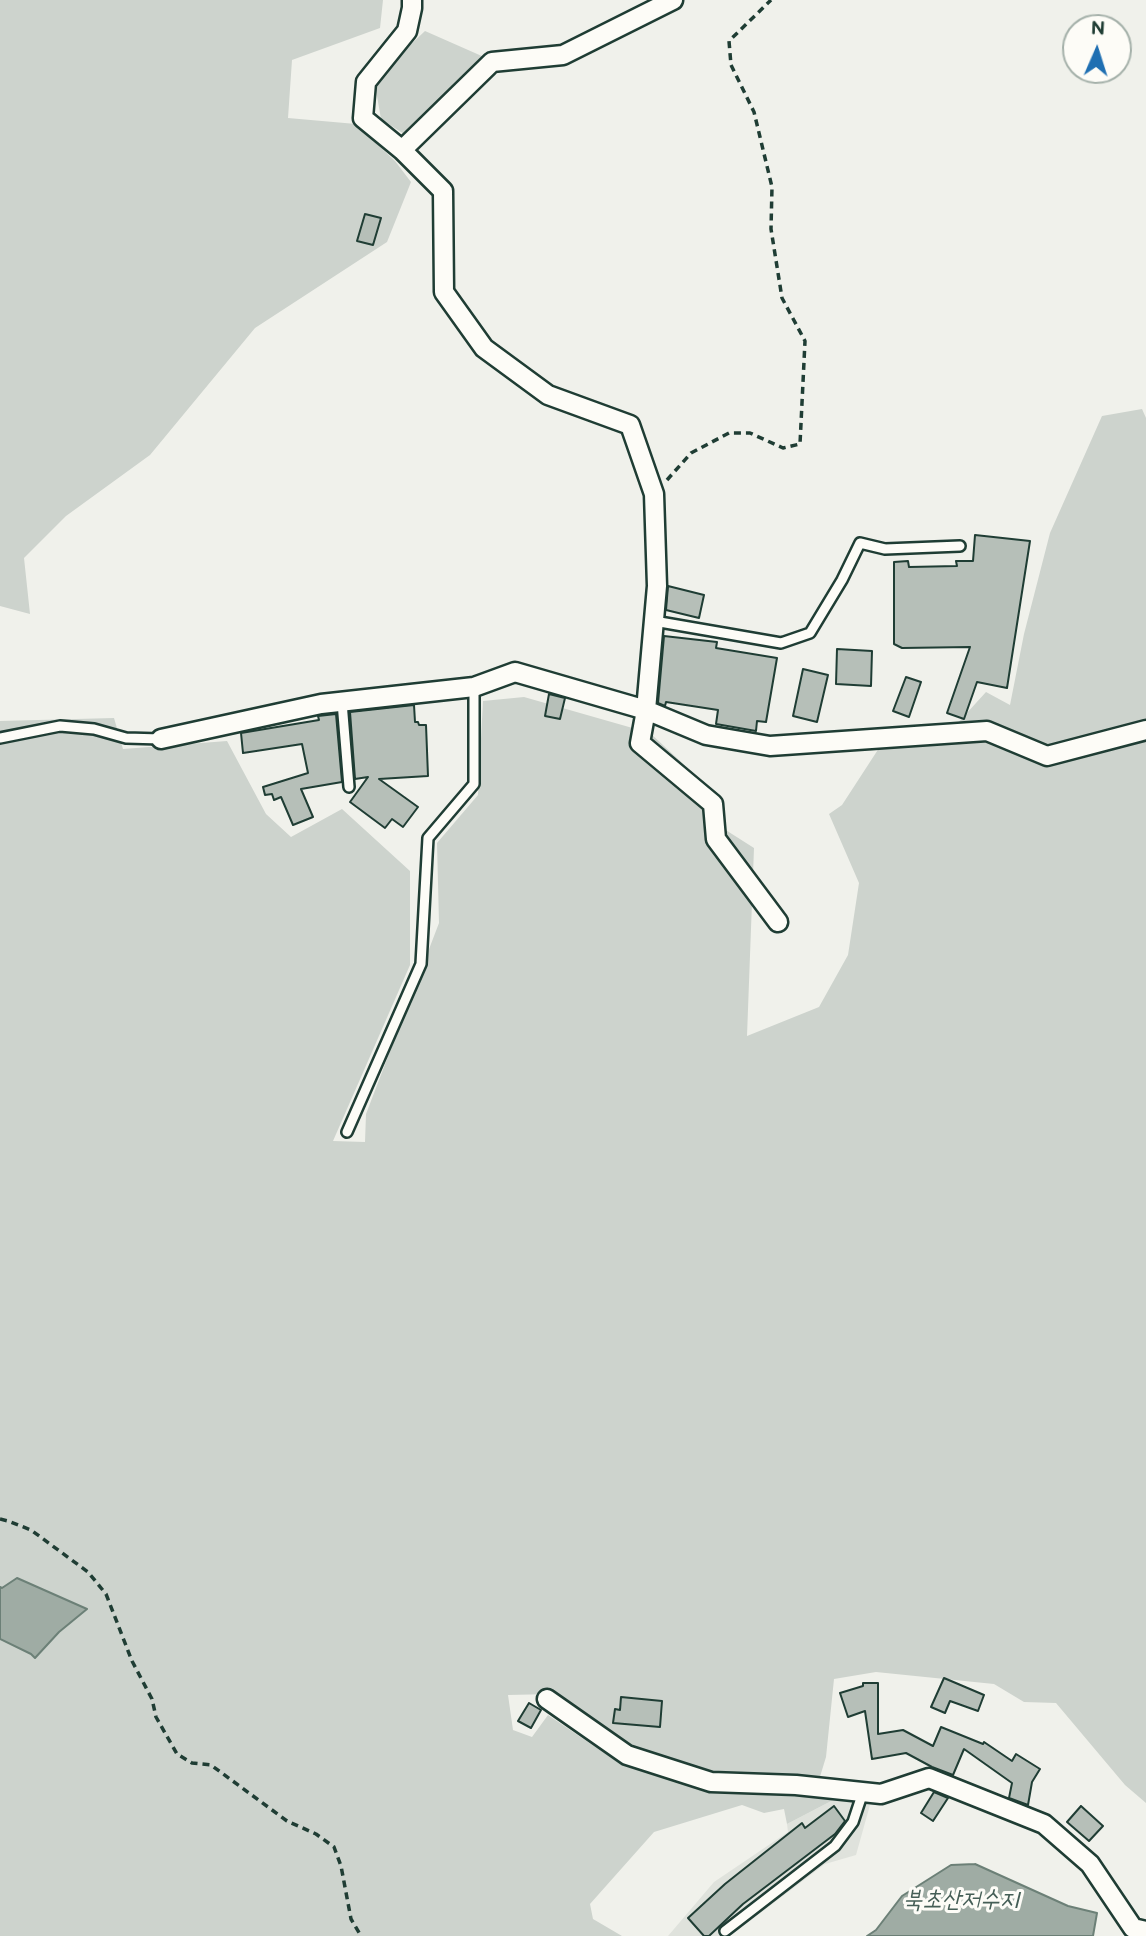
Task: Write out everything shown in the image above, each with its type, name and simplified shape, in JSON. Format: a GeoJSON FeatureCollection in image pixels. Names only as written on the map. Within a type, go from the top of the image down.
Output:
{"type":"FeatureCollection","features":[{"type":"Feature","properties":{"kind":"street"},"geometry":{"type":"LineString","coordinates":[[412,0],[407,31],[366,82],[363,118],[402,150],[443,191],[444,292],[484,348],[548,395],[630,425],[654,494],[657,586],[646,710],[640,743],[713,804],[716,839],[778,922]]}},
{"type":"Feature","properties":{"kind":"street"},"geometry":{"type":"LineString","coordinates":[[402,150],[492,62],[563,55],[673,0]]}},
{"type":"Feature","properties":{"kind":"street"},"geometry":{"type":"LineString","coordinates":[[161,738],[321,704],[474,687],[515,672],[646,710],[706,735],[770,746],[987,731],[1047,756],[1146,730]]}},
{"type":"Feature","properties":{"kind":"street"},"geometry":{"type":"LineString","coordinates":[[547,1699],[627,1755],[710,1782],[796,1785],[881,1794],[929,1778],[1044,1824],[1090,1864],[1133,1928],[1146,1931]]}},
{"type":"Feature","properties":{"kind":"lane"},"geometry":{"type":"LineString","coordinates":[[654,621],[781,643],[810,633],[842,580],[860,543],[885,549],[960,546]]}},
{"type":"Feature","properties":{"kind":"lane"},"geometry":{"type":"LineString","coordinates":[[347,1132],[421,964],[428,838],[474,784],[474,687]]}},
{"type":"Feature","properties":{"kind":"lane"},"geometry":{"type":"LineString","coordinates":[[342,702],[349,787]]}},
{"type":"Feature","properties":{"kind":"lane"},"geometry":{"type":"LineString","coordinates":[[0,738],[60,726],[94,729],[126,738],[161,738]]}},
{"type":"Feature","properties":{"kind":"lane"},"geometry":{"type":"LineString","coordinates":[[725,1931],[835,1846],[853,1822],[863,1792]]}},
{"type":"Feature","properties":{"kind":"path"},"geometry":{"type":"LineString","coordinates":[[654,494],[691,453],[729,433],[750,433],[783,448],[800,444],[805,341],[782,298],[771,229],[772,187],[754,112],[731,65],[729,40],[771,0]]}},
{"type":"Feature","properties":{"kind":"path"},"geometry":{"type":"LineString","coordinates":[[0,1519],[31,1530],[88,1572],[106,1594],[132,1661],[152,1699],[156,1717],[177,1754],[192,1763],[211,1765],[287,1821],[316,1834],[334,1847],[341,1866],[351,1919],[361,1936]]}},
{"type":"Feature","properties":{"kind":"shaded area"},"geometry":{"type":"Polygon","coordinates":[[[0,0],[383,0],[380,28],[292,60],[288,118],[356,124],[395,161],[411,182],[387,242],[255,328],[150,455],[66,516],[24,558],[30,614],[0,606],[0,0]]]}},
{"type":"Feature","properties":{"kind":"shaded area"},"geometry":{"type":"Polygon","coordinates":[[[425,31],[484,57],[404,134],[381,119],[374,79],[425,31]]]}},
{"type":"Feature","properties":{"kind":"shaded area"},"geometry":{"type":"Polygon","coordinates":[[[1142,409],[1146,418],[1146,1803],[1125,1785],[1056,1703],[1024,1702],[994,1684],[876,1672],[834,1679],[826,1757],[819,1780],[711,1774],[631,1750],[552,1694],[508,1695],[513,1730],[532,1737],[548,1715],[619,1763],[719,1789],[839,1797],[787,1824],[784,1809],[764,1813],[742,1805],[654,1832],[590,1904],[593,1919],[622,1936],[0,1936],[0,721],[114,718],[123,749],[227,741],[266,814],[291,837],[342,809],[410,871],[410,965],[333,1141],[365,1142],[366,1114],[439,923],[437,843],[478,795],[483,701],[524,697],[650,733],[721,799],[721,827],[754,848],[747,1036],[819,1007],[848,955],[859,883],[829,814],[842,805],[881,745],[955,726],[986,692],[1010,705],[1024,634],[1050,533],[1102,416],[1142,409]]]}},
{"type":"Feature","properties":{"kind":"shaded area"},"geometry":{"type":"Polygon","coordinates":[[[839,1797],[870,1805],[856,1855],[825,1864],[730,1936],[668,1936],[714,1882],[788,1832],[787,1824],[839,1797]]]}},
{"type":"Feature","properties":{"kind":"water"},"geometry":{"type":"Polygon","coordinates":[[[17,1578],[87,1609],[59,1632],[35,1658],[0,1639],[0,1587],[17,1578]]]}},
{"type":"Feature","properties":{"kind":"water","name":"북초산저수지"},"geometry":{"type":"Polygon","coordinates":[[[975,1864],[1068,1906],[1097,1913],[1093,1936],[867,1936],[876,1930],[902,1896],[951,1865],[975,1864]]]}},
{"type":"Feature","properties":{"kind":"building"},"geometry":{"type":"Polygon","coordinates":[[[365,214],[381,218],[373,245],[357,241],[365,214]]]}},
{"type":"Feature","properties":{"kind":"building"},"geometry":{"type":"Polygon","coordinates":[[[975,535],[1030,541],[1007,688],[977,682],[964,719],[947,713],[970,647],[902,648],[894,644],[894,562],[908,561],[909,567],[957,566],[956,561],[973,561],[975,535]]]}},
{"type":"Feature","properties":{"kind":"building"},"geometry":{"type":"Polygon","coordinates":[[[668,586],[704,595],[699,618],[666,610],[668,586]]]}},
{"type":"Feature","properties":{"kind":"building"},"geometry":{"type":"Polygon","coordinates":[[[664,636],[717,642],[716,648],[777,658],[766,722],[757,721],[756,731],[716,724],[718,710],[666,702],[665,706],[658,703],[664,636]]]}},
{"type":"Feature","properties":{"kind":"building"},"geometry":{"type":"Polygon","coordinates":[[[837,649],[872,651],[871,686],[836,684],[837,649]]]}},
{"type":"Feature","properties":{"kind":"building"},"geometry":{"type":"Polygon","coordinates":[[[803,669],[828,675],[817,722],[793,716],[803,669]]]}},
{"type":"Feature","properties":{"kind":"building"},"geometry":{"type":"Polygon","coordinates":[[[906,677],[921,682],[909,717],[893,711],[906,677]]]}},
{"type":"Feature","properties":{"kind":"building"},"geometry":{"type":"Polygon","coordinates":[[[549,694],[565,698],[560,719],[545,716],[549,694]]]}},
{"type":"Feature","properties":{"kind":"building"},"geometry":{"type":"Polygon","coordinates":[[[414,705],[415,722],[426,725],[428,776],[379,779],[418,807],[403,827],[392,819],[385,828],[350,802],[368,777],[355,779],[350,712],[414,705]]]}},
{"type":"Feature","properties":{"kind":"building"},"geometry":{"type":"Polygon","coordinates":[[[336,714],[342,782],[301,789],[313,817],[293,825],[281,797],[274,800],[272,794],[265,795],[263,787],[308,773],[302,744],[243,753],[241,733],[319,720],[318,716],[336,714]]]}},
{"type":"Feature","properties":{"kind":"building"},"geometry":{"type":"Polygon","coordinates":[[[944,1678],[984,1695],[978,1711],[950,1701],[945,1713],[931,1707],[944,1678]]]}},
{"type":"Feature","properties":{"kind":"building"},"geometry":{"type":"Polygon","coordinates":[[[863,1683],[878,1683],[878,1734],[903,1730],[933,1746],[941,1727],[983,1744],[984,1742],[1012,1761],[1016,1754],[1040,1769],[1032,1782],[1028,1805],[1009,1798],[1012,1783],[964,1749],[953,1775],[906,1753],[872,1759],[865,1711],[848,1717],[840,1693],[863,1686],[863,1683]]]}},
{"type":"Feature","properties":{"kind":"building"},"geometry":{"type":"Polygon","coordinates":[[[621,1697],[662,1701],[660,1727],[613,1723],[615,1709],[620,1710],[621,1697]]]}},
{"type":"Feature","properties":{"kind":"building"},"geometry":{"type":"Polygon","coordinates":[[[529,1703],[541,1710],[531,1728],[518,1721],[529,1703]]]}},
{"type":"Feature","properties":{"kind":"building"},"geometry":{"type":"Polygon","coordinates":[[[934,1792],[948,1798],[933,1821],[921,1813],[934,1792]]]}},
{"type":"Feature","properties":{"kind":"building"},"geometry":{"type":"Polygon","coordinates":[[[834,1806],[845,1821],[835,1834],[743,1904],[709,1936],[704,1936],[688,1918],[725,1884],[802,1823],[805,1828],[834,1806]]]}},
{"type":"Feature","properties":{"kind":"building"},"geometry":{"type":"Polygon","coordinates":[[[1081,1806],[1103,1826],[1089,1841],[1067,1822],[1081,1806]]]}}]}
